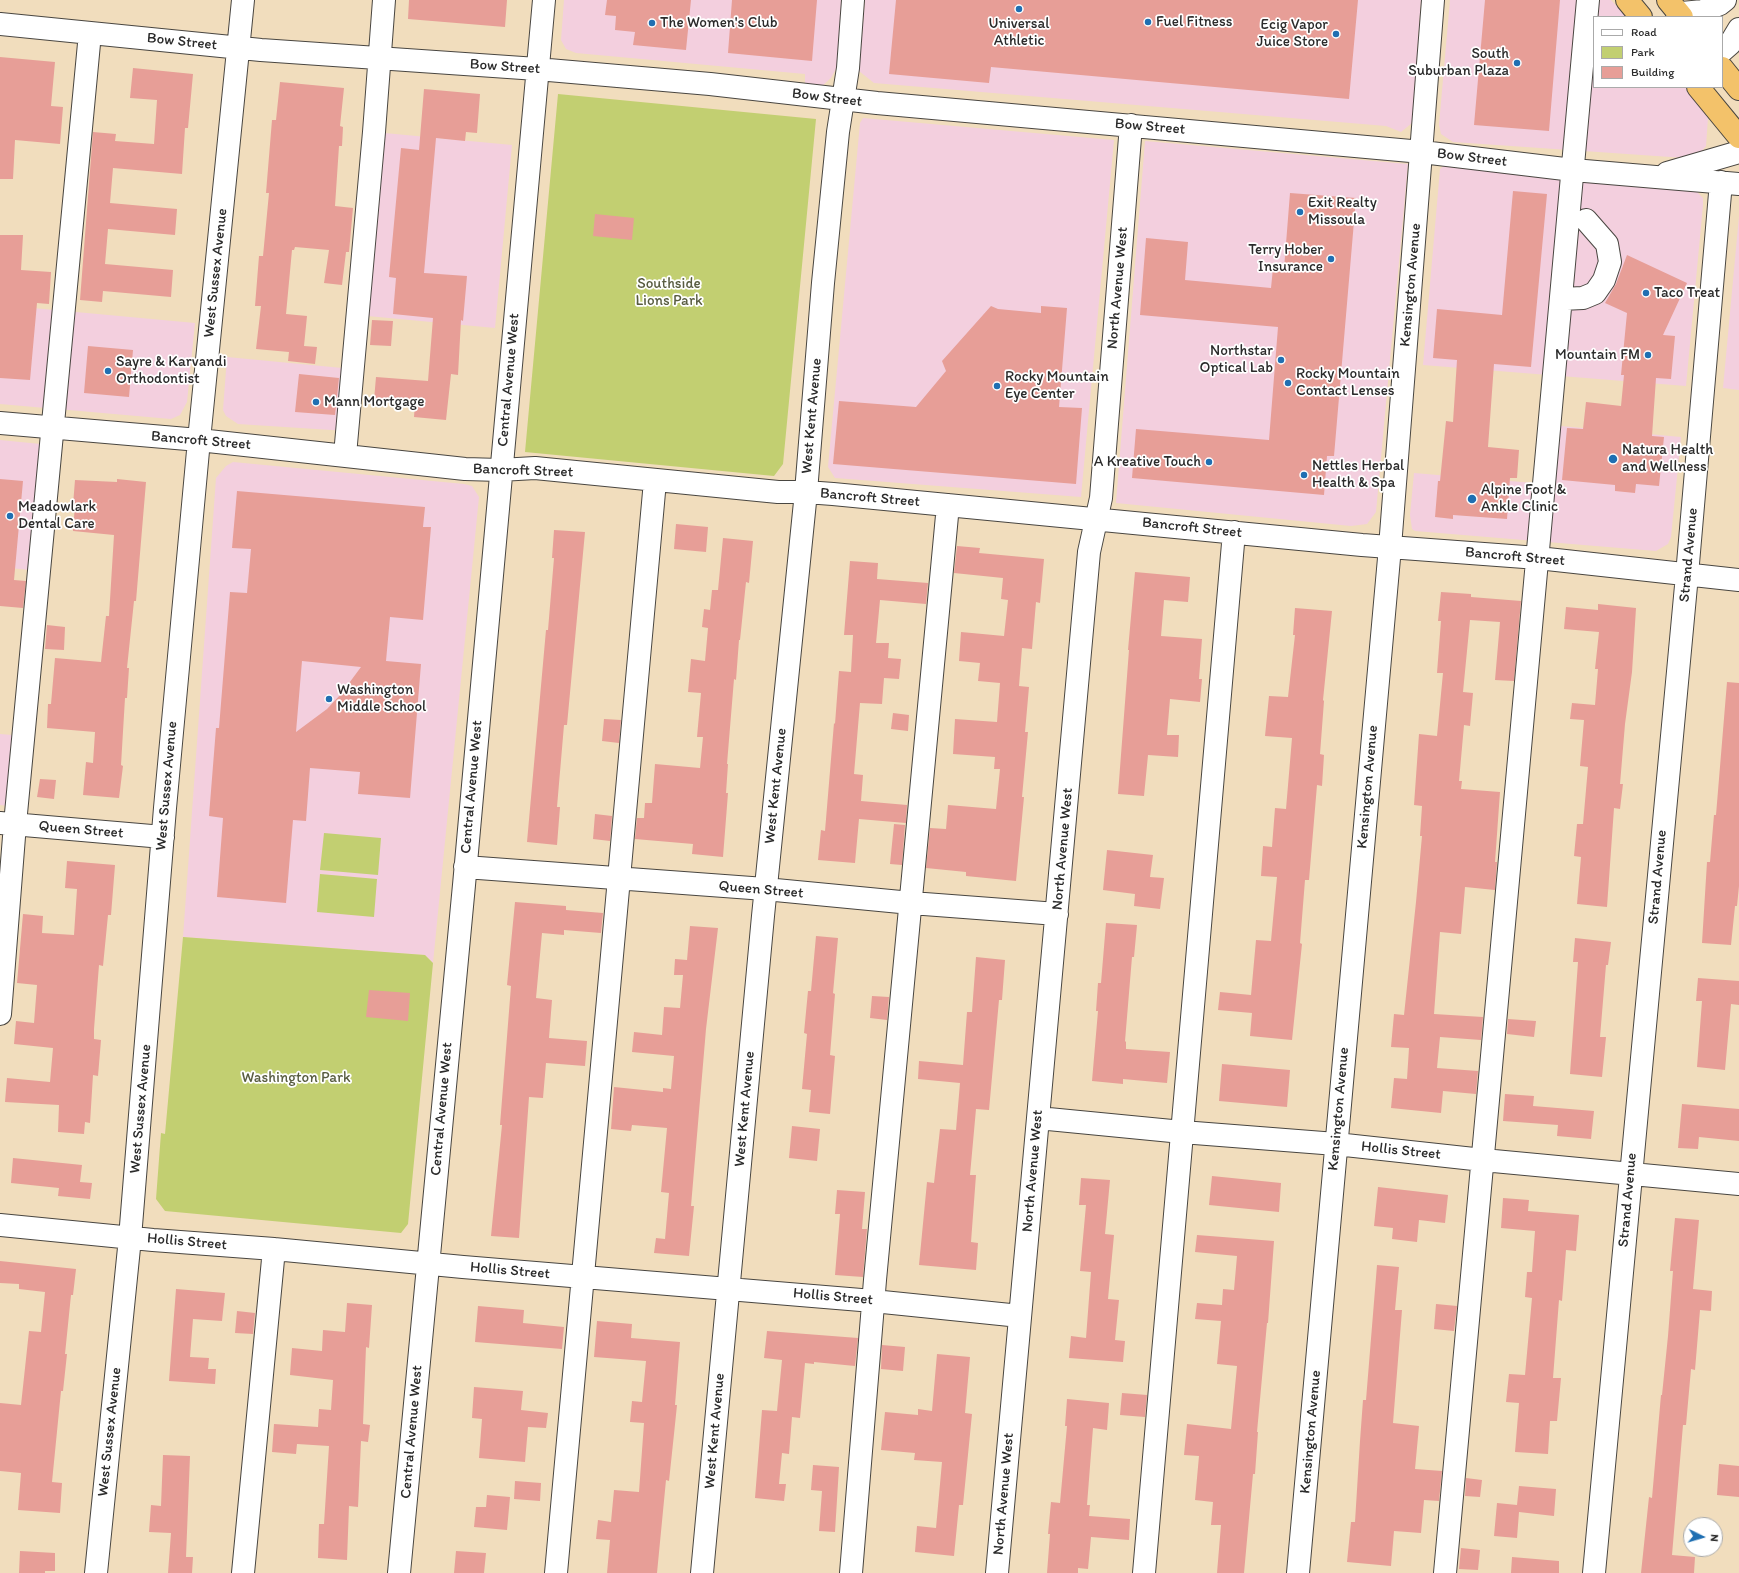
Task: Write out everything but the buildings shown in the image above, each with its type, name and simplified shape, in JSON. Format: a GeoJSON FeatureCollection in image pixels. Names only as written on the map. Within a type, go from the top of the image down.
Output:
{"type":"FeatureCollection","features":[{"type":"Feature","properties":{"kind":"highway"},"geometry":{"type":"LineString","coordinates":[[1627,0],[1640,16]]}},
{"type":"Feature","properties":{"kind":"highway"},"geometry":{"type":"LineString","coordinates":[[1723,69],[1739,89]]}},
{"type":"Feature","properties":{"kind":"highway"},"geometry":{"type":"LineString","coordinates":[[1699,88],[1739,137]]}},
{"type":"Feature","properties":{"kind":"street","name":"West Sussex Avenue"},"geometry":{"type":"LineString","coordinates":[[96,1573],[130,1238],[163,837],[199,440],[243,0]]}},
{"type":"Feature","properties":{"kind":"street"},"geometry":{"type":"LineString","coordinates":[[345,456],[374,132],[384,0]]}},
{"type":"Feature","properties":{"kind":"street","name":"Central Avenue West"},"geometry":{"type":"LineString","coordinates":[[399,1573],[544,0]]}},
{"type":"Feature","properties":{"kind":"street","name":"West Kent Avenue"},"geometry":{"type":"LineString","coordinates":[[702,1573],[765,890],[806,492],[823,283],[838,132],[848,68],[853,0]]}},
{"type":"Feature","properties":{"kind":"street","name":"Kensington Avenue"},"geometry":{"type":"LineString","coordinates":[[1298,1573],[1390,547],[1422,152],[1432,0]]}},
{"type":"Feature","properties":{"kind":"street"},"geometry":{"type":"LineString","coordinates":[[1445,1573],[1588,0]]}},
{"type":"Feature","properties":{"kind":"street"},"geometry":{"type":"LineString","coordinates":[[1676,10],[1703,11],[1720,4],[1725,0]]}},
{"type":"Feature","properties":{"kind":"street","name":"Bow Street"},"geometry":{"type":"LineString","coordinates":[[0,24],[238,48],[537,69],[710,84],[843,100],[1422,152],[1573,170],[1730,183]]}},
{"type":"Feature","properties":{"kind":"street"},"geometry":{"type":"LineString","coordinates":[[1723,50],[1730,44],[1739,29]]}},
{"type":"Feature","properties":{"kind":"street"},"geometry":{"type":"LineString","coordinates":[[0,1014],[8,824],[52,427],[90,33]]}},
{"type":"Feature","properties":{"kind":"street","name":"North Avenue West"},"geometry":{"type":"LineString","coordinates":[[997,1573],[1089,552],[1097,518],[1102,485],[1132,126]]}},
{"type":"Feature","properties":{"kind":"street","name":"Bow Street"},"geometry":{"type":"LineString","coordinates":[[1654,176],[1739,152]]}},
{"type":"Feature","properties":{"kind":"street","name":"Strand Avenue"},"geometry":{"type":"LineString","coordinates":[[1594,1573],[1687,575],[1730,183]]}},
{"type":"Feature","properties":{"kind":"street"},"geometry":{"type":"LineString","coordinates":[[1561,298],[1582,298],[1595,293],[1604,280],[1610,262],[1607,244],[1586,220]]}},
{"type":"Feature","properties":{"kind":"street","name":"Bancroft Street"},"geometry":{"type":"LineString","coordinates":[[0,423],[199,440],[465,468],[500,470],[534,468],[778,492],[806,492],[1097,518],[1390,547],[1538,558],[1739,580]]}},
{"type":"Feature","properties":{"kind":"street"},"geometry":{"type":"LineString","coordinates":[[556,1573],[655,481]]}},
{"type":"Feature","properties":{"kind":"street"},"geometry":{"type":"LineString","coordinates":[[851,1573],[874,1300],[948,505]]}},
{"type":"Feature","properties":{"kind":"street"},"geometry":{"type":"LineString","coordinates":[[1144,1573],[1234,532]]}},
{"type":"Feature","properties":{"kind":"street","name":"Queen Street"},"geometry":{"type":"LineString","coordinates":[[8,824],[163,837]]}},
{"type":"Feature","properties":{"kind":"street","name":"Queen Street"},"geometry":{"type":"LineString","coordinates":[[465,867],[619,878],[1057,914]]}},
{"type":"Feature","properties":{"kind":"street","name":"Hollis Street"},"geometry":{"type":"LineString","coordinates":[[1038,1118],[1182,1132],[1336,1144],[1483,1160],[1739,1184]]}},
{"type":"Feature","properties":{"kind":"street","name":"Hollis Street"},"geometry":{"type":"LineString","coordinates":[[0,1225],[427,1264],[874,1300],[1020,1316]]}},
{"type":"Feature","properties":{"kind":"street"},"geometry":{"type":"LineString","coordinates":[[243,1573],[274,1249]]}},
{"type":"Feature","properties":{"kind":"shaded area"},"geometry":{"type":"Polygon","coordinates":[[[564,0],[843,0],[838,65],[831,78],[821,87],[805,84],[805,74],[576,53],[566,49],[561,40],[564,0]]]}},
{"type":"Feature","properties":{"kind":"shaded area"},"geometry":{"type":"Polygon","coordinates":[[[865,0],[1421,0],[1412,123],[1401,132],[1386,126],[874,83],[859,71],[865,0]]]}},
{"type":"Feature","properties":{"kind":"shaded area"},"geometry":{"type":"Polygon","coordinates":[[[1450,0],[1611,0],[1625,16],[1593,16],[1593,88],[1686,88],[1705,110],[1708,118],[1706,146],[1699,154],[1685,158],[1453,142],[1441,134],[1439,125],[1450,0]]]}},
{"type":"Feature","properties":{"kind":"shaded area"},"geometry":{"type":"Polygon","coordinates":[[[863,118],[1114,140],[1081,497],[835,478],[828,467],[860,123],[863,118]]]}},
{"type":"Feature","properties":{"kind":"shaded area"},"geometry":{"type":"Polygon","coordinates":[[[374,132],[512,145],[495,328],[357,315],[374,132]]]}},
{"type":"Feature","properties":{"kind":"shaded area"},"geometry":{"type":"Polygon","coordinates":[[[1145,141],[1408,164],[1376,512],[1367,524],[1351,526],[1116,503],[1145,141]]]}},
{"type":"Feature","properties":{"kind":"shaded area"},"geometry":{"type":"Polygon","coordinates":[[[1446,164],[1697,192],[1703,198],[1703,205],[1686,386],[1423,365],[1440,169],[1446,164]]]}},
{"type":"Feature","properties":{"kind":"shaded area"},"geometry":{"type":"Polygon","coordinates":[[[1739,216],[1739,390],[1723,388],[1739,216]]]}},
{"type":"Feature","properties":{"kind":"shaded area"},"geometry":{"type":"Polygon","coordinates":[[[0,305],[195,323],[187,402],[180,415],[171,419],[0,404],[0,305]]]}},
{"type":"Feature","properties":{"kind":"shaded area"},"geometry":{"type":"Polygon","coordinates":[[[227,357],[353,369],[347,431],[238,424],[226,416],[223,410],[227,357]]]}},
{"type":"Feature","properties":{"kind":"shaded area"},"geometry":{"type":"Polygon","coordinates":[[[1550,425],[1681,437],[1671,537],[1668,544],[1656,551],[1415,531],[1412,529],[1410,515],[1414,473],[1534,483],[1550,425]]]}},
{"type":"Feature","properties":{"kind":"shaded area"},"geometry":{"type":"Polygon","coordinates":[[[0,440],[51,445],[39,571],[0,567],[0,440]]]}},
{"type":"Feature","properties":{"kind":"shaded area","name":"Washington Middle School"},"geometry":{"type":"Polygon","coordinates":[[[233,462],[464,484],[472,486],[479,497],[433,963],[425,955],[183,937],[216,478],[226,466],[233,462]]]}},
{"type":"Feature","properties":{"kind":"shaded area"},"geometry":{"type":"Polygon","coordinates":[[[0,734],[24,736],[18,807],[0,805],[0,734]]]}},
{"type":"Feature","properties":{"kind":"green space","name":"Southside Lions Park"},"geometry":{"type":"Polygon","coordinates":[[[558,94],[816,119],[783,464],[774,476],[525,452],[558,94]]]}},
{"type":"Feature","properties":{"kind":"green space"},"geometry":{"type":"Polygon","coordinates":[[[324,833],[381,838],[378,875],[320,870],[324,833]]]}},
{"type":"Feature","properties":{"kind":"green space"},"geometry":{"type":"Polygon","coordinates":[[[320,874],[377,879],[374,917],[317,912],[320,874]]]}},
{"type":"Feature","properties":{"kind":"green space","name":"Washington Park"},"geometry":{"type":"Polygon","coordinates":[[[183,937],[425,955],[433,963],[408,1224],[401,1233],[165,1211],[156,1199],[161,1133],[165,1134],[183,937]]]}},
{"type":"Feature","properties":{"kind":"place","name":"Universal Athletic"},"geometry":{"type":"Point","coordinates":[1019,9]}},
{"type":"Feature","properties":{"kind":"place","name":"Fuel Fitness"},"geometry":{"type":"Point","coordinates":[1148,22]}},
{"type":"Feature","properties":{"kind":"place","name":"The Women's Club"},"geometry":{"type":"Point","coordinates":[652,23]}},
{"type":"Feature","properties":{"kind":"place","name":"Ecig Vapor Juice Store"},"geometry":{"type":"Point","coordinates":[1336,34]}},
{"type":"Feature","properties":{"kind":"place","name":"South Suburban Plaza"},"geometry":{"type":"Point","coordinates":[1517,63]}},
{"type":"Feature","properties":{"kind":"place","name":"Exit Realty Missoula"},"geometry":{"type":"Point","coordinates":[1300,212]}},
{"type":"Feature","properties":{"kind":"place","name":"Terry Hober Insurance"},"geometry":{"type":"Point","coordinates":[1331,259]}},
{"type":"Feature","properties":{"kind":"place","name":"Taco Treat"},"geometry":{"type":"Point","coordinates":[1646,293]}},
{"type":"Feature","properties":{"kind":"place","name":"Mountain FM"},"geometry":{"type":"Point","coordinates":[1648,355]}},
{"type":"Feature","properties":{"kind":"place","name":"Northstar Optical Lab"},"geometry":{"type":"Point","coordinates":[1281,360]}},
{"type":"Feature","properties":{"kind":"place","name":"Sayre & Karvandi Orthodontist"},"geometry":{"type":"Point","coordinates":[108,371]}},
{"type":"Feature","properties":{"kind":"place","name":"Rocky Mountain Contact Lenses"},"geometry":{"type":"Point","coordinates":[1288,383]}},
{"type":"Feature","properties":{"kind":"place","name":"Rocky Mountain Eye Center"},"geometry":{"type":"Point","coordinates":[997,386]}},
{"type":"Feature","properties":{"kind":"place","name":"Mann Mortgage"},"geometry":{"type":"Point","coordinates":[316,402]}},
{"type":"Feature","properties":{"kind":"place","name":"Natura Health and Wellness"},"geometry":{"type":"Point","coordinates":[1613,459]}},
{"type":"Feature","properties":{"kind":"place","name":"A Kreative Touch"},"geometry":{"type":"Point","coordinates":[1209,462]}},
{"type":"Feature","properties":{"kind":"place","name":"Nettles Herbal Health & Spa"},"geometry":{"type":"Point","coordinates":[1304,475]}},
{"type":"Feature","properties":{"kind":"place","name":"Alpine Foot & Ankle Clinic"},"geometry":{"type":"Point","coordinates":[1472,499]}},
{"type":"Feature","properties":{"kind":"place","name":"Meadowlark Dental Care"},"geometry":{"type":"Point","coordinates":[10,516]}},
{"type":"Feature","properties":{"kind":"place","name":"Washington Middle School"},"geometry":{"type":"Point","coordinates":[329,699]}}]}
